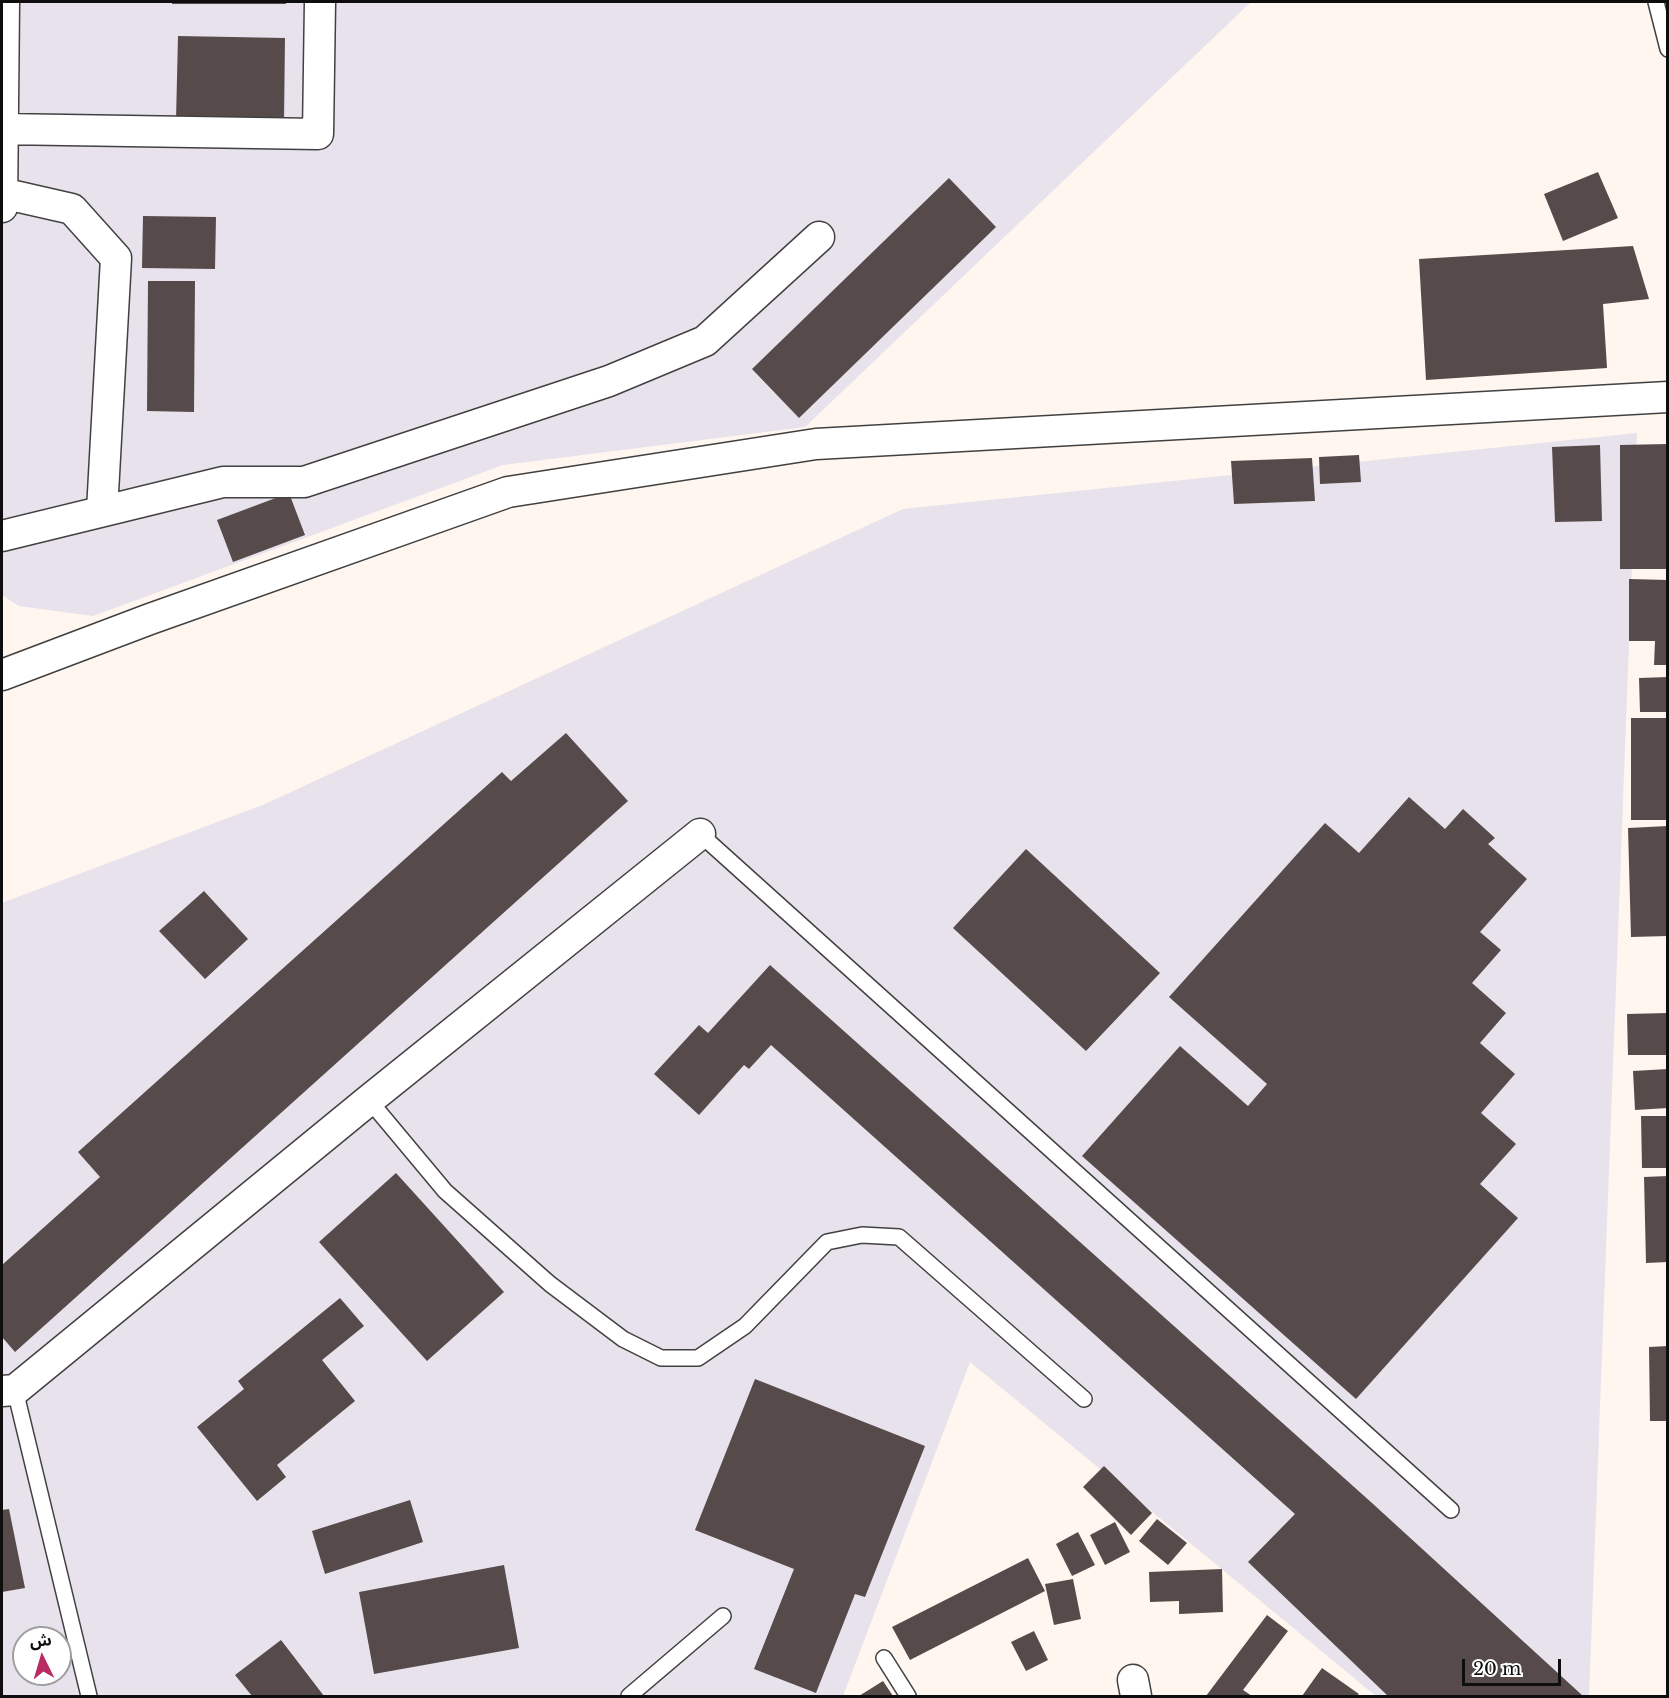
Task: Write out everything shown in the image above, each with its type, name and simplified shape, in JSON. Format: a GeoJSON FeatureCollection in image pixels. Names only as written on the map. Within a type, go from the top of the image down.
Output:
{"type":"FeatureCollection","features":[{"type":"Feature","properties":{"kind":"street"},"geometry":{"type":"LineString","coordinates":[[2,207],[4,2]]}},
{"type":"Feature","properties":{"kind":"street"},"geometry":{"type":"LineString","coordinates":[[2,129],[318,134],[320,2]]}},
{"type":"Feature","properties":{"kind":"street"},"geometry":{"type":"LineString","coordinates":[[2,193],[72,209],[116,258],[102,511]]}},
{"type":"Feature","properties":{"kind":"street"},"geometry":{"type":"LineString","coordinates":[[2,536],[223,482],[304,482],[609,381],[705,341],[819,237]]}},
{"type":"Feature","properties":{"kind":"street"},"geometry":{"type":"LineString","coordinates":[[2,675],[150,619],[508,492],[816,444],[1668,397]]}},
{"type":"Feature","properties":{"kind":"street"},"geometry":{"type":"LineString","coordinates":[[8,1391],[700,834]]}},
{"type":"Feature","properties":{"kind":"lane"},"geometry":{"type":"LineString","coordinates":[[1656,2],[1668,49]]}},
{"type":"Feature","properties":{"kind":"lane"},"geometry":{"type":"LineString","coordinates":[[700,834],[1451,1510]]}},
{"type":"Feature","properties":{"kind":"lane"},"geometry":{"type":"LineString","coordinates":[[369,1100],[446,1191],[550,1284],[623,1340],[661,1358],[698,1358],[745,1326],[826,1242],[862,1235],[899,1237],[1084,1399]]}},
{"type":"Feature","properties":{"kind":"lane"},"geometry":{"type":"LineString","coordinates":[[8,1391],[89,1696]]}},
{"type":"Feature","properties":{"kind":"lane"},"geometry":{"type":"LineString","coordinates":[[629,1696],[723,1616]]}},
{"type":"Feature","properties":{"kind":"lane"},"geometry":{"type":"LineString","coordinates":[[884,1658],[908,1696]]}},
{"type":"Feature","properties":{"kind":"shaded area"},"geometry":{"type":"Polygon","coordinates":[[[2,2],[1251,2],[805,427],[503,465],[93,616],[19,606],[2,595],[2,2]]]}},
{"type":"Feature","properties":{"kind":"shaded area"},"geometry":{"type":"Polygon","coordinates":[[[1637,433],[1589,1696],[1376,1696],[970,1362],[843,1696],[2,1696],[2,903],[265,804],[903,509],[1637,433]]]}},
{"type":"Feature","properties":{"kind":"building"},"geometry":{"type":"Polygon","coordinates":[[[172,2],[286,2],[286,4],[172,4],[172,2]]]}},
{"type":"Feature","properties":{"kind":"building"},"geometry":{"type":"Polygon","coordinates":[[[178,36],[285,38],[284,121],[176,120],[178,36]]]}},
{"type":"Feature","properties":{"kind":"building"},"geometry":{"type":"Polygon","coordinates":[[[1598,172],[1618,218],[1563,241],[1544,194],[1598,172]]]}},
{"type":"Feature","properties":{"kind":"building"},"geometry":{"type":"Polygon","coordinates":[[[949,178],[996,227],[799,418],[752,369],[949,178]]]}},
{"type":"Feature","properties":{"kind":"building"},"geometry":{"type":"Polygon","coordinates":[[[143,216],[216,217],[215,269],[142,268],[143,216]]]}},
{"type":"Feature","properties":{"kind":"building"},"geometry":{"type":"Polygon","coordinates":[[[1633,246],[1649,299],[1603,304],[1607,368],[1426,380],[1419,259],[1633,246]]]}},
{"type":"Feature","properties":{"kind":"building"},"geometry":{"type":"Polygon","coordinates":[[[148,281],[195,281],[194,412],[147,411],[148,281]]]}},
{"type":"Feature","properties":{"kind":"building"},"geometry":{"type":"Polygon","coordinates":[[[1668,444],[1668,569],[1620,569],[1620,445],[1668,444]]]}},
{"type":"Feature","properties":{"kind":"building"},"geometry":{"type":"Polygon","coordinates":[[[1600,445],[1602,521],[1555,522],[1552,447],[1600,445]]]}},
{"type":"Feature","properties":{"kind":"building"},"geometry":{"type":"Polygon","coordinates":[[[1359,455],[1361,482],[1320,484],[1319,457],[1359,455]]]}},
{"type":"Feature","properties":{"kind":"building"},"geometry":{"type":"Polygon","coordinates":[[[1312,458],[1315,501],[1234,504],[1231,461],[1312,458]]]}},
{"type":"Feature","properties":{"kind":"building"},"geometry":{"type":"Polygon","coordinates":[[[289,493],[305,535],[233,562],[217,520],[289,493]]]}},
{"type":"Feature","properties":{"kind":"building"},"geometry":{"type":"Polygon","coordinates":[[[1629,579],[1668,580],[1668,665],[1654,665],[1655,641],[1629,641],[1629,579]]]}},
{"type":"Feature","properties":{"kind":"building"},"geometry":{"type":"Polygon","coordinates":[[[1668,677],[1668,712],[1640,712],[1639,678],[1668,677]]]}},
{"type":"Feature","properties":{"kind":"building"},"geometry":{"type":"Polygon","coordinates":[[[1631,718],[1668,718],[1668,820],[1631,820],[1631,718]]]}},
{"type":"Feature","properties":{"kind":"building"},"geometry":{"type":"Polygon","coordinates":[[[566,733],[628,801],[15,1352],[2,1337],[2,1265],[100,1177],[78,1152],[502,772],[511,781],[566,733]]]}},
{"type":"Feature","properties":{"kind":"building"},"geometry":{"type":"Polygon","coordinates":[[[1409,797],[1445,829],[1463,809],[1495,838],[1488,844],[1527,879],[1480,932],[1501,950],[1472,983],[1506,1013],[1480,1043],[1515,1074],[1481,1113],[1516,1144],[1480,1184],[1518,1218],[1356,1399],[1082,1156],[1180,1046],[1248,1106],[1267,1084],[1169,997],[1325,823],[1359,853],[1409,797]]]}},
{"type":"Feature","properties":{"kind":"building"},"geometry":{"type":"Polygon","coordinates":[[[1668,826],[1668,936],[1631,937],[1628,828],[1668,826]]]}},
{"type":"Feature","properties":{"kind":"building"},"geometry":{"type":"Polygon","coordinates":[[[1026,849],[1160,973],[1086,1051],[953,928],[1026,849]]]}},
{"type":"Feature","properties":{"kind":"building"},"geometry":{"type":"Polygon","coordinates":[[[204,891],[248,939],[205,979],[159,931],[204,891]]]}},
{"type":"Feature","properties":{"kind":"building"},"geometry":{"type":"Polygon","coordinates":[[[770,965],[1372,1503],[1583,1696],[1388,1696],[1248,1562],[1295,1514],[771,1045],[749,1069],[744,1065],[699,1115],[654,1074],[699,1025],[708,1033],[770,965]]]}},
{"type":"Feature","properties":{"kind":"building"},"geometry":{"type":"Polygon","coordinates":[[[1668,1013],[1668,1055],[1628,1055],[1627,1014],[1668,1013]]]}},
{"type":"Feature","properties":{"kind":"building"},"geometry":{"type":"Polygon","coordinates":[[[1668,1069],[1668,1108],[1635,1110],[1633,1071],[1668,1069]]]}},
{"type":"Feature","properties":{"kind":"building"},"geometry":{"type":"Polygon","coordinates":[[[1641,1116],[1668,1116],[1668,1168],[1642,1168],[1641,1116]]]}},
{"type":"Feature","properties":{"kind":"building"},"geometry":{"type":"Polygon","coordinates":[[[396,1173],[504,1292],[427,1361],[319,1242],[396,1173]]]}},
{"type":"Feature","properties":{"kind":"building"},"geometry":{"type":"Polygon","coordinates":[[[1668,1176],[1668,1262],[1646,1263],[1644,1177],[1668,1176]]]}},
{"type":"Feature","properties":{"kind":"building"},"geometry":{"type":"Polygon","coordinates":[[[340,1298],[364,1326],[322,1360],[355,1401],[277,1465],[286,1477],[257,1501],[197,1427],[244,1389],[238,1381],[340,1298]]]}},
{"type":"Feature","properties":{"kind":"building"},"geometry":{"type":"Polygon","coordinates":[[[1668,1346],[1668,1421],[1650,1421],[1649,1347],[1668,1346]]]}},
{"type":"Feature","properties":{"kind":"building"},"geometry":{"type":"Polygon","coordinates":[[[755,1379],[925,1446],[865,1597],[855,1594],[816,1693],[754,1669],[794,1569],[695,1530],[755,1379]]]}},
{"type":"Feature","properties":{"kind":"building"},"geometry":{"type":"Polygon","coordinates":[[[1104,1466],[1152,1513],[1131,1535],[1083,1487],[1104,1466]]]}},
{"type":"Feature","properties":{"kind":"building"},"geometry":{"type":"Polygon","coordinates":[[[410,1500],[423,1542],[325,1574],[312,1531],[410,1500]]]}},
{"type":"Feature","properties":{"kind":"building"},"geometry":{"type":"Polygon","coordinates":[[[9,1509],[25,1588],[2,1592],[2,1510],[9,1509]]]}},
{"type":"Feature","properties":{"kind":"building"},"geometry":{"type":"Polygon","coordinates":[[[1157,1519],[1187,1543],[1168,1565],[1139,1541],[1157,1519]]]}},
{"type":"Feature","properties":{"kind":"building"},"geometry":{"type":"Polygon","coordinates":[[[1115,1522],[1130,1552],[1105,1565],[1090,1535],[1115,1522]]]}},
{"type":"Feature","properties":{"kind":"building"},"geometry":{"type":"Polygon","coordinates":[[[1078,1532],[1095,1565],[1072,1576],[1056,1544],[1078,1532]]]}},
{"type":"Feature","properties":{"kind":"building"},"geometry":{"type":"Polygon","coordinates":[[[1028,1558],[1045,1591],[910,1660],[892,1627],[1028,1558]]]}},
{"type":"Feature","properties":{"kind":"building"},"geometry":{"type":"Polygon","coordinates":[[[504,1565],[519,1648],[374,1674],[359,1592],[504,1565]]]}},
{"type":"Feature","properties":{"kind":"building"},"geometry":{"type":"Polygon","coordinates":[[[1222,1569],[1223,1612],[1179,1614],[1179,1601],[1150,1602],[1149,1572],[1222,1569]]]}},
{"type":"Feature","properties":{"kind":"building"},"geometry":{"type":"Polygon","coordinates":[[[1073,1579],[1081,1619],[1054,1625],[1045,1584],[1073,1579]]]}},
{"type":"Feature","properties":{"kind":"building"},"geometry":{"type":"Polygon","coordinates":[[[1267,1615],[1288,1631],[1243,1690],[1252,1696],[1206,1696],[1267,1615]]]}},
{"type":"Feature","properties":{"kind":"building"},"geometry":{"type":"Polygon","coordinates":[[[1034,1631],[1048,1660],[1026,1671],[1011,1642],[1034,1631]]]}},
{"type":"Feature","properties":{"kind":"building"},"geometry":{"type":"Polygon","coordinates":[[[281,1640],[324,1696],[252,1696],[235,1675],[281,1640]]]}},
{"type":"Feature","properties":{"kind":"building"},"geometry":{"type":"Polygon","coordinates":[[[1322,1668],[1359,1694],[1357,1696],[1302,1696],[1322,1668]]]}},
{"type":"Feature","properties":{"kind":"building"},"geometry":{"type":"Polygon","coordinates":[[[883,1681],[893,1696],[859,1696],[883,1681]]]}}]}
